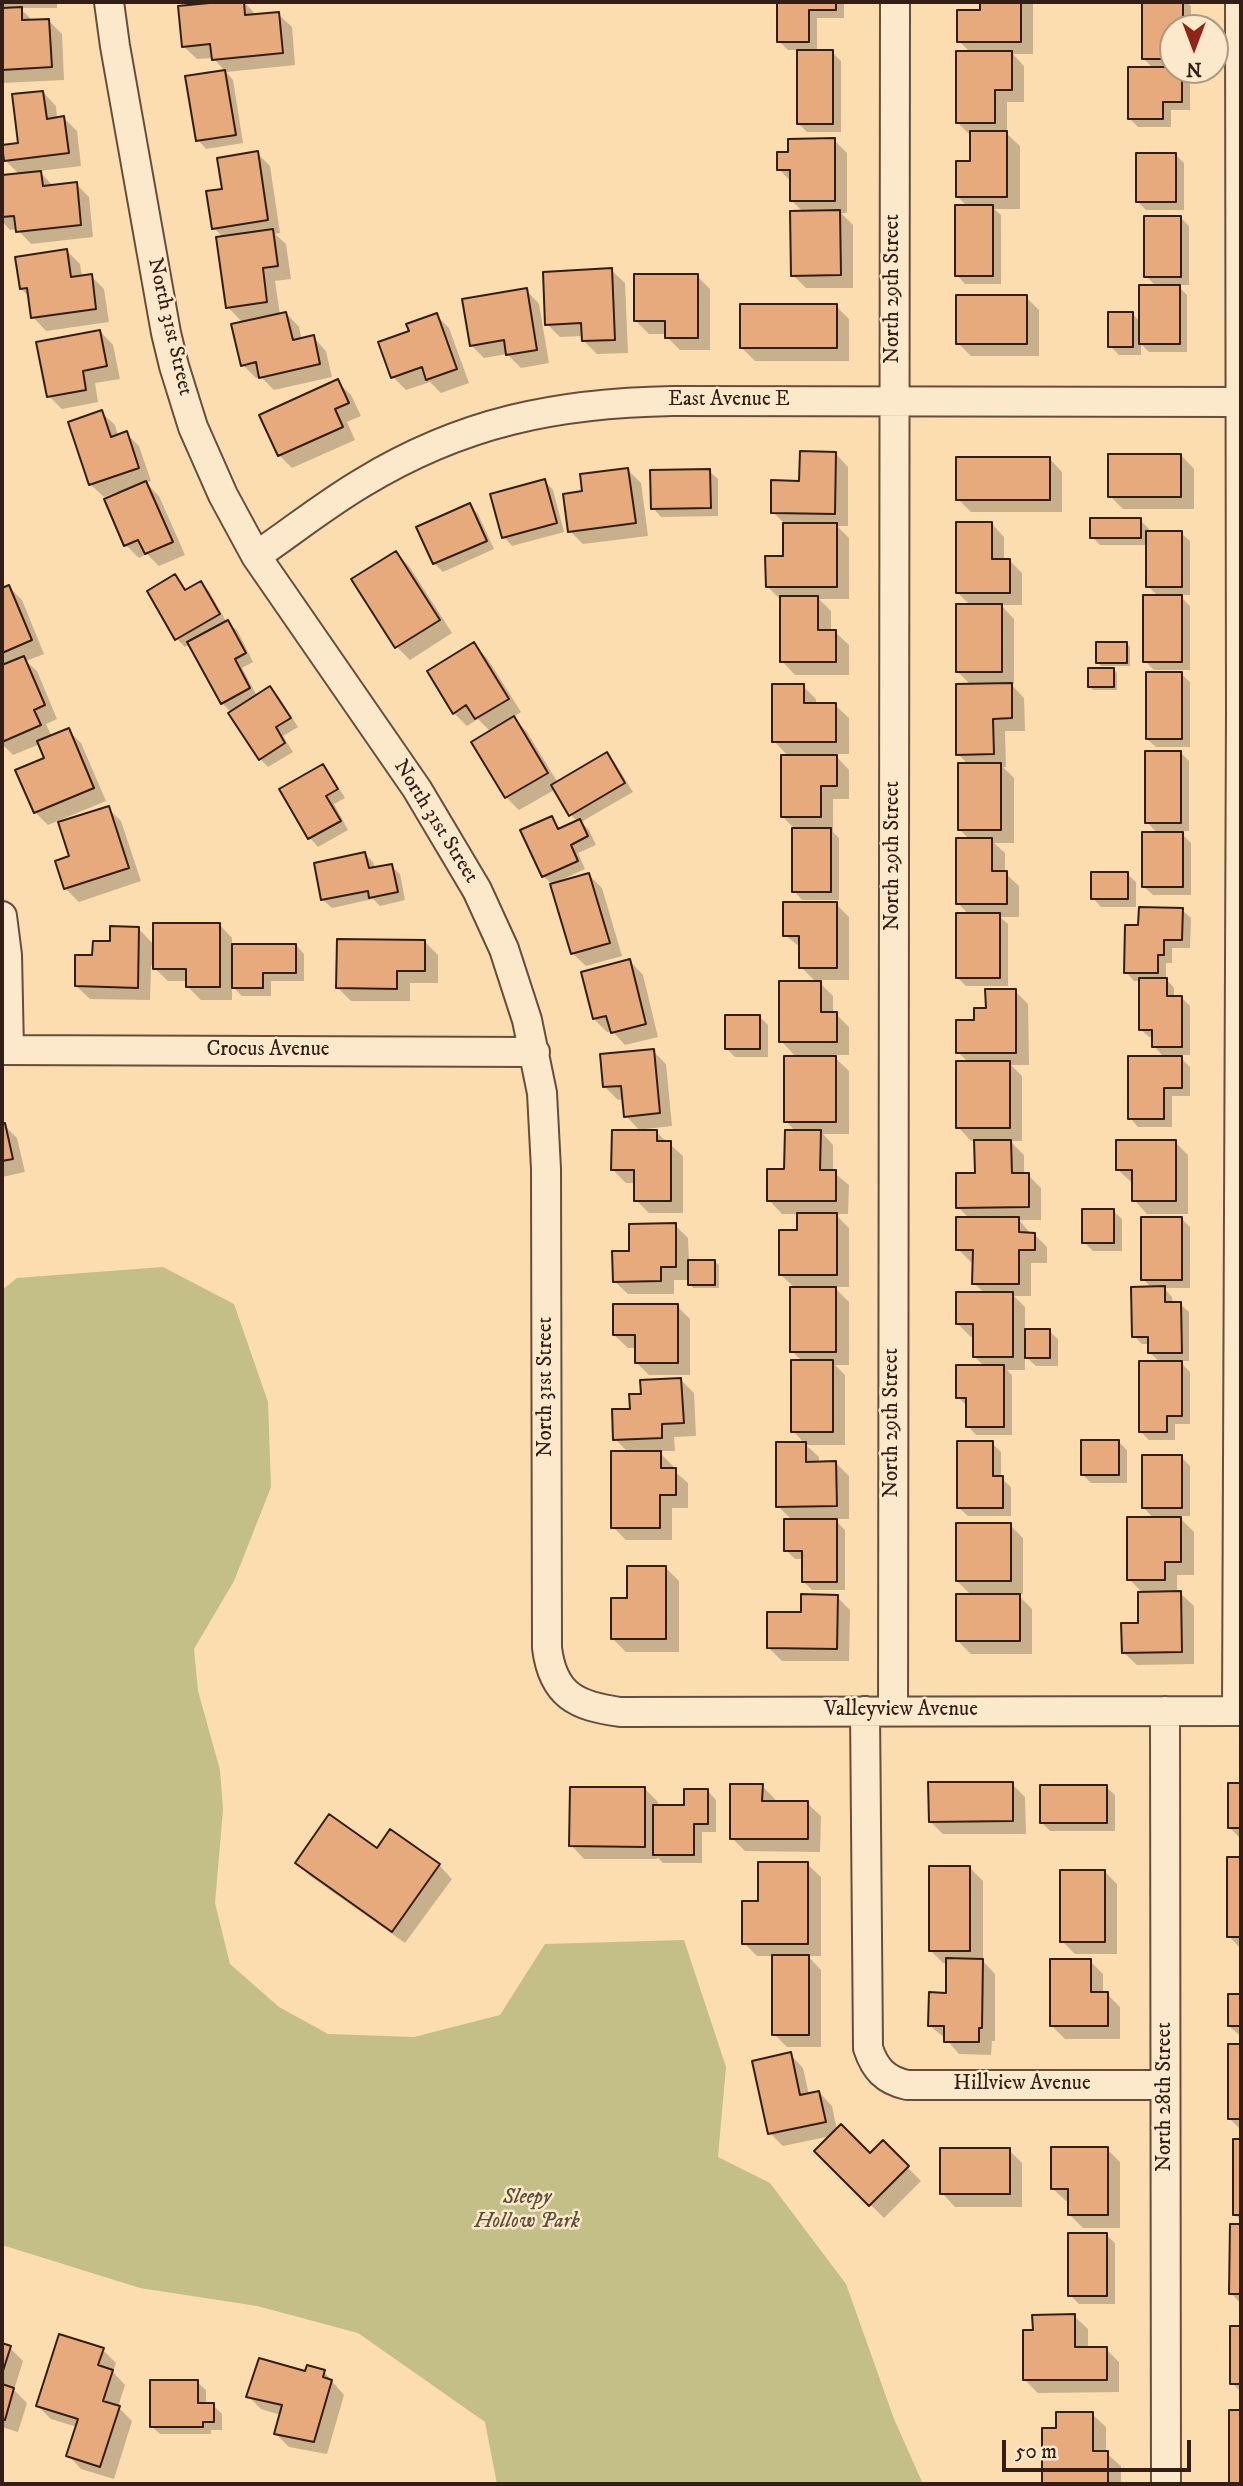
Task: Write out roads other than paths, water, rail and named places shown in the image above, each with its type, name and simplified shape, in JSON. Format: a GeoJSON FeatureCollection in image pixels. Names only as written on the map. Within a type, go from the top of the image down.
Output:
{"type":"FeatureCollection","features":[{"type":"Feature","properties":{"kind":"street","name":"North 31st Street"},"geometry":{"type":"LineString","coordinates":[[109,2],[174,366],[207,461],[256,556],[410,779],[463,864],[486,909],[524,1008],[542,1093],[546,1169],[547,1648],[549,1665],[564,1693]]}},
{"type":"Feature","properties":{"kind":"street","name":"North 29th Street"},"geometry":{"type":"LineString","coordinates":[[882,2074],[873,2062],[868,2048],[879,1711],[894,401],[895,2]]}},
{"type":"Feature","properties":{"kind":"street"},"geometry":{"type":"LineString","coordinates":[[1239,1711],[1240,2]]}},
{"type":"Feature","properties":{"kind":"street","name":"East Avenue E"},"geometry":{"type":"LineString","coordinates":[[256,556],[361,484],[401,462],[462,435],[520,416],[563,408],[640,402],[1240,402]]}},
{"type":"Feature","properties":{"kind":"street"},"geometry":{"type":"LineString","coordinates":[[2,916],[7,955],[5,1050]]}},
{"type":"Feature","properties":{"kind":"street","name":"Crocus Avenue"},"geometry":{"type":"LineString","coordinates":[[5,1050],[535,1052]]}},
{"type":"Feature","properties":{"kind":"street","name":"Valleyview Avenue"},"geometry":{"type":"LineString","coordinates":[[564,1693],[581,1703],[620,1712],[1239,1711]]}},
{"type":"Feature","properties":{"kind":"street","name":"North 28th Street"},"geometry":{"type":"LineString","coordinates":[[1165,1711],[1166,2484]]}},
{"type":"Feature","properties":{"kind":"street","name":"Hillview Avenue"},"geometry":{"type":"LineString","coordinates":[[882,2074],[892,2081],[907,2085],[1166,2085]]}},
{"type":"Feature","properties":{"kind":"park label","name":"Sleepy Hollow Park"},"geometry":{"type":"Point","coordinates":[527,2211]}}]}
